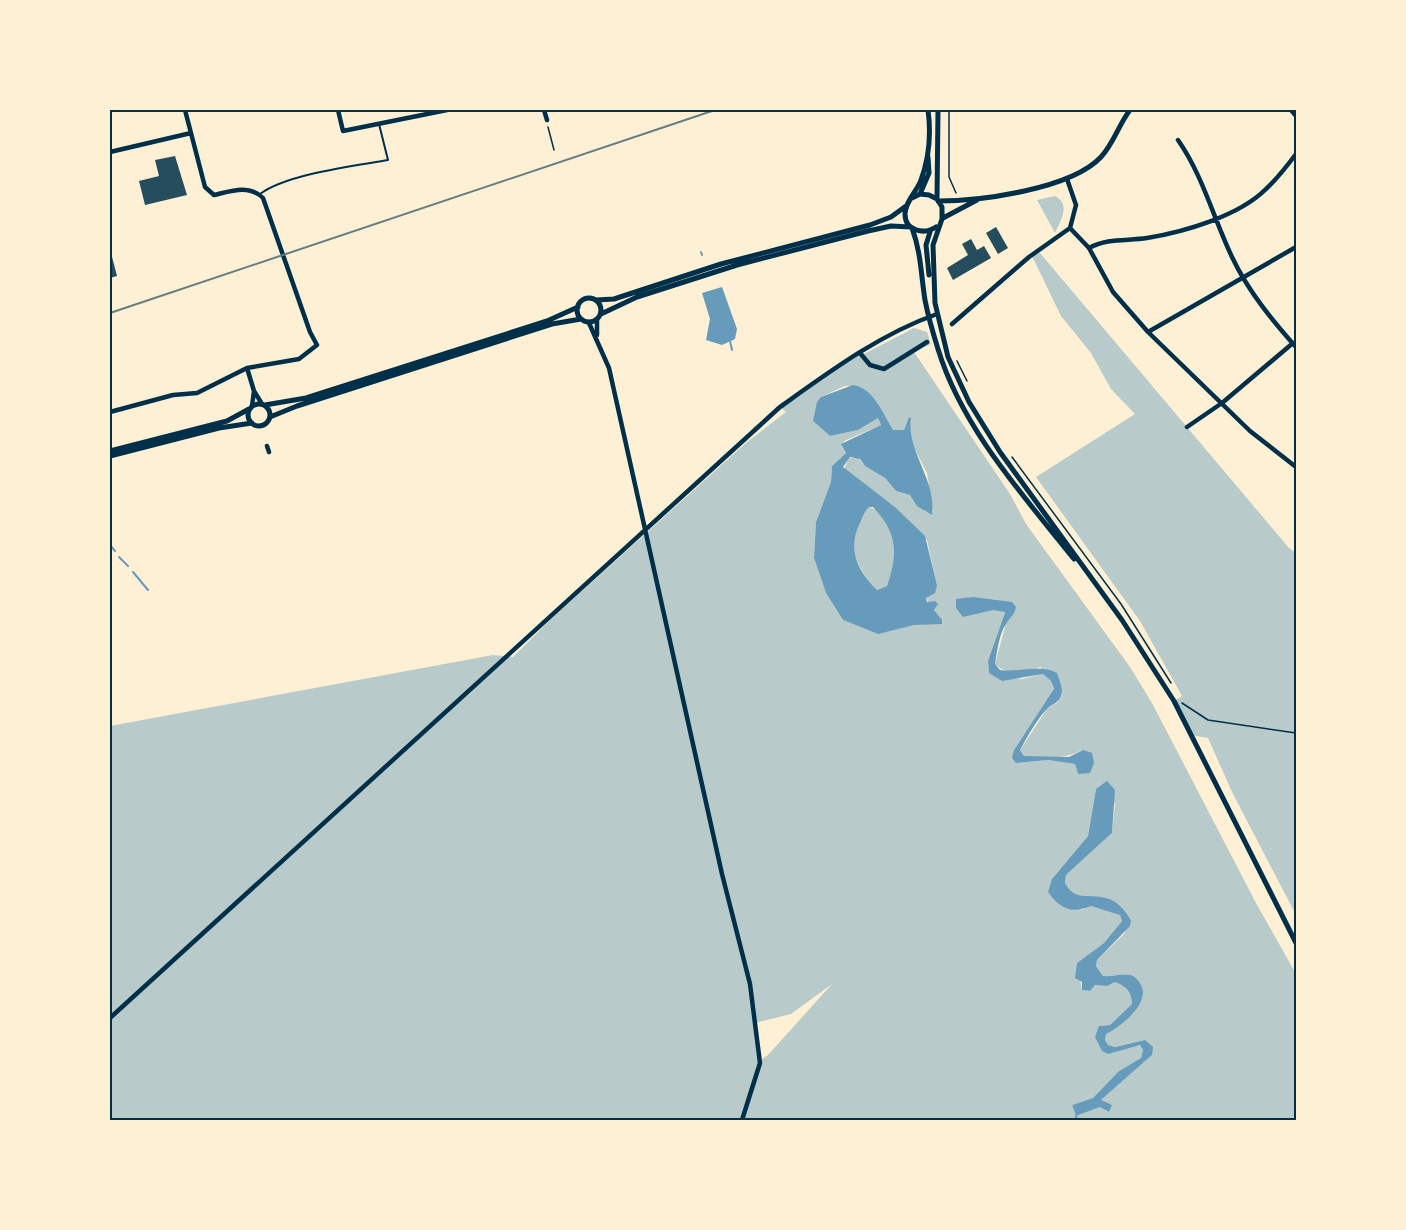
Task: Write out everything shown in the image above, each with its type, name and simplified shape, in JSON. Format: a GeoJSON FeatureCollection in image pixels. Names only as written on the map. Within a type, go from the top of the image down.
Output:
{"type":"FeatureCollection","features":[{"type":"Feature","properties":{"kind":"street"},"geometry":{"type":"LineString","coordinates":[[110,412],[173,395],[197,393],[247,368],[299,359],[317,345],[310,332],[268,208],[260,194],[239,188],[214,195],[205,187],[186,110]]}},
{"type":"Feature","properties":{"kind":"street"},"geometry":{"type":"LineString","coordinates":[[338,110],[343,131],[447,110]]}},
{"type":"Feature","properties":{"kind":"street"},"geometry":{"type":"LineString","coordinates":[[544,110],[547,120]]}},
{"type":"Feature","properties":{"kind":"street"},"geometry":{"type":"LineString","coordinates":[[912,198],[920,194],[928,173],[928,110]]}},
{"type":"Feature","properties":{"kind":"street"},"geometry":{"type":"LineString","coordinates":[[938,110],[938,200],[942,207],[942,219]]}},
{"type":"Feature","properties":{"kind":"street"},"geometry":{"type":"LineString","coordinates":[[920,194],[938,200],[957,200],[984,197],[1067,179],[1089,167],[1102,156],[1130,110]]}},
{"type":"Feature","properties":{"kind":"street"},"geometry":{"type":"LineString","coordinates":[[1291,110],[1296,116]]}},
{"type":"Feature","properties":{"kind":"street"},"geometry":{"type":"LineString","coordinates":[[110,152],[191,133]]}},
{"type":"Feature","properties":{"kind":"street"},"geometry":{"type":"LineString","coordinates":[[1178,140],[1194,163],[1243,277],[1262,306],[1295,345],[1222,403],[1187,427]]}},
{"type":"Feature","properties":{"kind":"street"},"geometry":{"type":"LineString","coordinates":[[110,451],[227,421],[250,408],[264,404],[279,405],[306,398],[547,321],[578,307],[584,299],[614,299],[721,264],[870,225],[891,217],[906,206],[921,179],[928,149]]}},
{"type":"Feature","properties":{"kind":"street"},"geometry":{"type":"LineString","coordinates":[[1089,248],[1109,241],[1143,239],[1181,232],[1217,218],[1259,195],[1296,154]]}},
{"type":"Feature","properties":{"kind":"street"},"geometry":{"type":"LineString","coordinates":[[952,324],[1029,257],[1070,228],[1076,205],[1067,179]]}},
{"type":"Feature","properties":{"kind":"street"},"geometry":{"type":"LineString","coordinates":[[597,338],[597,320],[601,314],[637,297],[738,265],[868,231],[891,226],[911,227],[923,232],[930,231],[942,219],[960,207],[984,197]]}},
{"type":"Feature","properties":{"kind":"street"},"geometry":{"type":"LineString","coordinates":[[906,206],[906,219],[920,254],[929,317],[948,377],[967,416],[1084,568]]}},
{"type":"Feature","properties":{"kind":"street"},"geometry":{"type":"LineString","coordinates":[[935,303],[932,258],[937,226]]}},
{"type":"Feature","properties":{"kind":"street"},"geometry":{"type":"LineString","coordinates":[[1070,228],[1089,248],[1113,292],[1148,332],[1263,442],[1296,467]]}},
{"type":"Feature","properties":{"kind":"street"},"geometry":{"type":"LineString","coordinates":[[930,231],[927,237],[926,255],[937,314],[948,357],[976,415],[1122,620],[1174,701],[1296,943]]}},
{"type":"Feature","properties":{"kind":"street"},"geometry":{"type":"LineString","coordinates":[[1148,332],[1296,247]]}},
{"type":"Feature","properties":{"kind":"street"},"geometry":{"type":"LineString","coordinates":[[596,300],[600,305],[601,314]]}},
{"type":"Feature","properties":{"kind":"street"},"geometry":{"type":"LineString","coordinates":[[578,307],[581,319]]}},
{"type":"Feature","properties":{"kind":"street"},"geometry":{"type":"LineString","coordinates":[[110,1018],[780,407],[899,329],[937,314]]}},
{"type":"Feature","properties":{"kind":"street"},"geometry":{"type":"LineString","coordinates":[[110,456],[219,428],[252,423],[261,426],[270,417],[297,405],[518,335],[568,320],[581,319],[589,323],[609,368],[722,874],[750,984],[760,1063],[742,1120]]}},
{"type":"Feature","properties":{"kind":"street"},"geometry":{"type":"LineString","coordinates":[[589,323],[597,320]]}},
{"type":"Feature","properties":{"kind":"street"},"geometry":{"type":"LineString","coordinates":[[860,353],[870,365],[884,369],[927,342]]}},
{"type":"Feature","properties":{"kind":"street"},"geometry":{"type":"LineString","coordinates":[[247,368],[254,392],[264,404],[270,417]]}},
{"type":"Feature","properties":{"kind":"street"},"geometry":{"type":"LineString","coordinates":[[252,423],[248,416],[254,392]]}},
{"type":"Feature","properties":{"kind":"street"},"geometry":{"type":"LineString","coordinates":[[267,446],[269,452]]}},
{"type":"Feature","properties":{"kind":"lane"},"geometry":{"type":"LineString","coordinates":[[260,194],[289,182],[360,163],[388,160],[379,124]]}},
{"type":"Feature","properties":{"kind":"path"},"geometry":{"type":"LineString","coordinates":[[949,110],[949,177],[956,190],[957,200]]}},
{"type":"Feature","properties":{"kind":"path"},"geometry":{"type":"LineString","coordinates":[[547,120],[554,150]]}},
{"type":"Feature","properties":{"kind":"path"},"geometry":{"type":"LineString","coordinates":[[954,355],[967,382]]}},
{"type":"Feature","properties":{"kind":"path"},"geometry":{"type":"LineString","coordinates":[[1011,456],[1121,604],[1171,683]]}},
{"type":"Feature","properties":{"kind":"path"},"geometry":{"type":"LineString","coordinates":[[1182,702],[1208,720],[1296,733]]}},
{"type":"Feature","properties":{"kind":"shaded area"},"geometry":{"type":"Polygon","coordinates":[[[1055,196],[1063,203],[1064,208],[1055,233],[1037,200],[1055,196]]]}},
{"type":"Feature","properties":{"kind":"shaded area"},"geometry":{"type":"Polygon","coordinates":[[[1040,253],[1289,548],[1296,553],[1296,915],[1232,792],[1208,738],[1190,735],[1174,701],[1182,696],[1140,621],[1036,477],[1135,414],[1111,389],[1091,353],[1061,316],[1032,256],[1040,253]]]}},
{"type":"Feature","properties":{"kind":"shaded area"},"geometry":{"type":"Polygon","coordinates":[[[914,328],[927,332],[931,344],[914,352],[1010,494],[1026,524],[1130,667],[1152,703],[1256,903],[1296,974],[1296,1120],[110,1120],[110,726],[493,655],[513,657],[551,619],[747,442],[786,412],[780,407],[860,353],[862,355],[914,328]],[[845,386],[821,397],[813,421],[830,436],[858,430],[878,418],[881,425],[844,441],[842,446],[846,453],[832,466],[831,482],[816,522],[814,558],[826,593],[843,620],[876,633],[914,625],[939,623],[934,610],[935,601],[929,603],[926,598],[937,585],[927,540],[895,507],[844,469],[849,458],[858,458],[865,466],[885,478],[896,491],[910,495],[926,512],[933,512],[927,473],[911,442],[909,417],[904,430],[892,430],[874,400],[862,390],[854,387],[845,386]],[[1016,607],[993,610],[1005,611],[988,661],[989,673],[1022,679],[1043,674],[1051,681],[1054,690],[1014,750],[1016,763],[1048,760],[1075,764],[1078,774],[1082,750],[1061,757],[1047,758],[1025,757],[1020,750],[1047,709],[1058,702],[1062,695],[1041,667],[1011,671],[995,664],[1006,623],[1016,607]],[[1096,789],[1088,836],[1052,879],[1081,910],[1091,906],[1120,914],[1122,921],[1104,943],[1077,963],[1082,990],[1090,991],[1095,985],[1107,986],[1115,982],[1125,988],[1131,996],[1132,1004],[1110,1025],[1099,1026],[1102,1051],[1140,1045],[1143,1050],[1141,1058],[1119,1071],[1093,1098],[1072,1105],[1076,1116],[1100,1107],[1109,1112],[1101,1100],[1152,1055],[1145,1040],[1115,1047],[1108,1045],[1105,1040],[1106,1034],[1133,1014],[1142,999],[1141,985],[1134,977],[1131,975],[1103,976],[1096,966],[1097,960],[1124,934],[1131,919],[1107,898],[1078,895],[1065,883],[1066,875],[1112,833],[1115,804],[1096,789]],[[832,984],[791,1014],[755,1023],[761,1060],[832,984]]]}},
{"type":"Feature","properties":{"kind":"shaded area"},"geometry":{"type":"Polygon","coordinates":[[[869,507],[882,515],[886,522],[896,557],[887,586],[876,590],[868,581],[857,560],[853,538],[860,517],[869,507]]]}},
{"type":"Feature","properties":{"kind":"water"},"geometry":{"type":"Polygon","coordinates":[[[722,287],[737,329],[735,339],[722,345],[706,340],[710,319],[702,293],[722,287]]]}},
{"type":"Feature","properties":{"kind":"water"},"geometry":{"type":"Polygon","coordinates":[[[853,385],[867,391],[872,396],[893,430],[904,430],[909,417],[911,418],[913,442],[930,489],[932,515],[917,506],[910,495],[896,491],[885,478],[865,466],[860,459],[850,457],[843,467],[895,507],[925,536],[937,585],[935,593],[926,598],[927,602],[935,601],[938,604],[934,610],[942,620],[942,624],[914,625],[878,634],[843,620],[826,593],[814,558],[816,522],[831,482],[832,466],[846,453],[841,444],[881,425],[878,418],[858,430],[830,436],[813,421],[817,402],[821,397],[853,385]],[[869,507],[863,516],[856,532],[854,550],[859,567],[877,590],[887,586],[893,564],[894,544],[887,526],[873,507],[869,507]]]}},
{"type":"Feature","properties":{"kind":"water"},"geometry":{"type":"Polygon","coordinates":[[[973,597],[1012,602],[1016,607],[1000,638],[995,664],[1000,670],[1036,668],[1050,670],[1057,673],[1061,684],[1060,698],[1040,718],[1020,750],[1024,756],[1069,757],[1083,750],[1092,753],[1094,763],[1090,773],[1078,774],[1075,764],[1048,760],[1016,763],[1012,758],[1014,750],[1054,689],[1051,681],[1043,674],[1002,681],[989,673],[988,661],[1005,612],[993,610],[963,617],[956,608],[956,599],[973,597]]]}},
{"type":"Feature","properties":{"kind":"water"},"geometry":{"type":"Polygon","coordinates":[[[1107,781],[1115,790],[1112,833],[1066,875],[1065,883],[1078,895],[1114,901],[1131,920],[1130,926],[1097,960],[1096,966],[1103,976],[1131,975],[1134,977],[1141,985],[1142,999],[1133,1014],[1106,1034],[1105,1040],[1108,1045],[1115,1047],[1145,1040],[1153,1047],[1152,1055],[1101,1100],[1112,1105],[1109,1112],[1100,1107],[1076,1116],[1072,1105],[1093,1098],[1119,1071],[1141,1058],[1143,1050],[1140,1045],[1108,1054],[1102,1051],[1095,1037],[1099,1026],[1110,1025],[1132,1004],[1131,996],[1125,988],[1115,982],[1107,986],[1095,985],[1090,991],[1082,990],[1082,982],[1075,978],[1077,963],[1104,943],[1122,921],[1120,915],[1091,906],[1072,910],[1062,906],[1048,892],[1052,879],[1088,836],[1096,789],[1107,781]]]}},
{"type":"Feature","properties":{"kind":"building"},"geometry":{"type":"Polygon","coordinates":[[[175,156],[187,195],[145,205],[139,181],[159,176],[155,160],[175,156]]]}},
{"type":"Feature","properties":{"kind":"building"},"geometry":{"type":"Polygon","coordinates":[[[996,227],[1008,248],[998,254],[986,233],[996,227]]]}},
{"type":"Feature","properties":{"kind":"building"},"geometry":{"type":"Polygon","coordinates":[[[971,239],[977,250],[984,246],[991,258],[953,280],[947,268],[968,255],[962,244],[971,239]]]}},
{"type":"Feature","properties":{"kind":"building"},"geometry":{"type":"Polygon","coordinates":[[[110,249],[117,276],[110,278],[110,249]]]}},
{"type":"Feature","properties":{"kind":"waterway"},"geometry":{"type":"LineString","coordinates":[[730,341],[732,350]]}},
{"type":"Feature","properties":{"kind":"waterway"},"geometry":{"type":"LineString","coordinates":[[110,545],[115,551]]}},
{"type":"Feature","properties":{"kind":"waterway"},"geometry":{"type":"LineString","coordinates":[[119,557],[128,566]]}},
{"type":"Feature","properties":{"kind":"waterway"},"geometry":{"type":"LineString","coordinates":[[133,572],[148,590]]}},
{"type":"Feature","properties":{"kind":"waterway"},"geometry":{"type":"LineString","coordinates":[[1076,1116],[1077,1120]]}},
{"type":"Feature","properties":{"kind":"railway"},"geometry":{"type":"LineString","coordinates":[[110,313],[715,110]]}}]}
